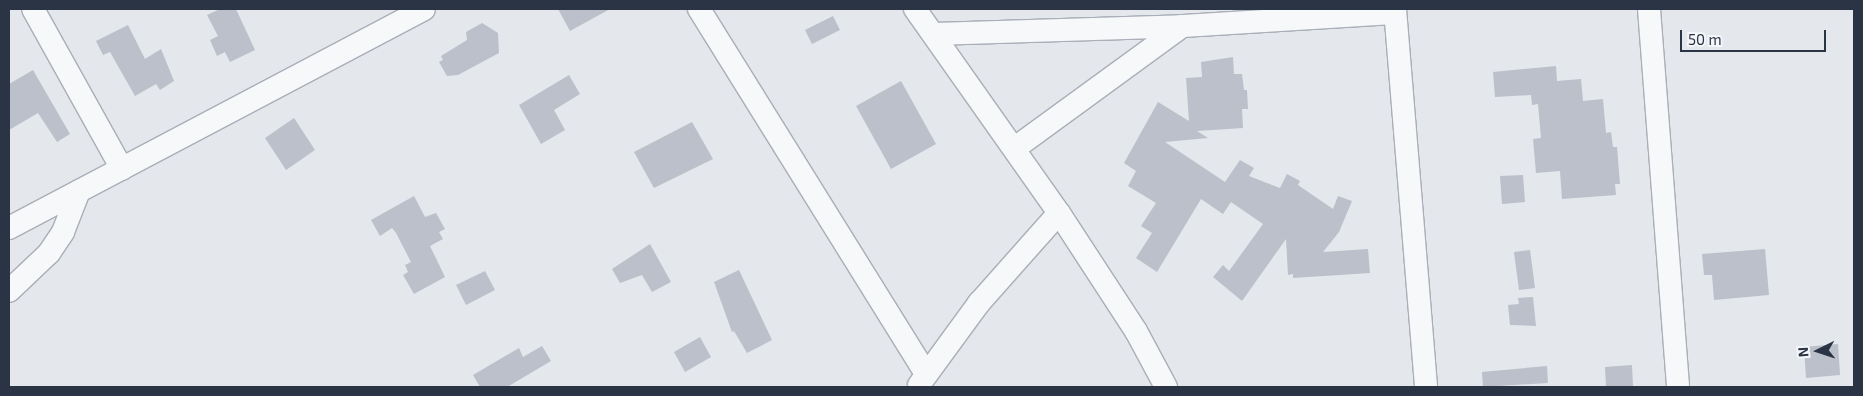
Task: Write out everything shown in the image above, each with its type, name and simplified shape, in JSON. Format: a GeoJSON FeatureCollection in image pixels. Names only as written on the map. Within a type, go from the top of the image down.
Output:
{"type":"FeatureCollection","features":[{"type":"Feature","properties":{"kind":"street"},"geometry":{"type":"LineString","coordinates":[[33,9],[122,169]]}},
{"type":"Feature","properties":{"kind":"street"},"geometry":{"type":"LineString","coordinates":[[9,228],[424,9]]}},
{"type":"Feature","properties":{"kind":"street"},"geometry":{"type":"LineString","coordinates":[[699,9],[922,381],[979,303],[1059,213]]}},
{"type":"Feature","properties":{"kind":"street"},"geometry":{"type":"LineString","coordinates":[[915,9],[1015,148],[1059,213],[1136,332],[1166,387]]}},
{"type":"Feature","properties":{"kind":"street"},"geometry":{"type":"LineString","coordinates":[[1649,9],[1678,387]]}},
{"type":"Feature","properties":{"kind":"street"},"geometry":{"type":"LineString","coordinates":[[934,34],[1182,26],[1395,11],[1426,387]]}},
{"type":"Feature","properties":{"kind":"street"},"geometry":{"type":"LineString","coordinates":[[1015,148],[1182,26]]}},
{"type":"Feature","properties":{"kind":"street"},"geometry":{"type":"LineString","coordinates":[[9,290],[49,253],[63,232],[79,192]]}},
{"type":"Feature","properties":{"kind":"building"},"geometry":{"type":"Polygon","coordinates":[[[220,9],[236,9],[255,50],[230,62],[225,52],[217,56],[210,40],[218,36],[207,15],[220,9]]]}},
{"type":"Feature","properties":{"kind":"building"},"geometry":{"type":"Polygon","coordinates":[[[558,9],[610,9],[570,31],[558,9]]]}},
{"type":"Feature","properties":{"kind":"building"},"geometry":{"type":"Polygon","coordinates":[[[833,16],[840,30],[812,44],[805,30],[833,16]]]}},
{"type":"Feature","properties":{"kind":"building"},"geometry":{"type":"Polygon","coordinates":[[[482,23],[498,33],[499,53],[458,75],[447,76],[439,62],[443,60],[441,56],[467,40],[466,32],[482,23]]]}},
{"type":"Feature","properties":{"kind":"building"},"geometry":{"type":"Polygon","coordinates":[[[128,25],[145,59],[161,49],[174,81],[160,90],[156,84],[135,96],[110,52],[103,55],[96,41],[128,25]]]}},
{"type":"Feature","properties":{"kind":"building"},"geometry":{"type":"Polygon","coordinates":[[[1233,57],[1234,74],[1242,74],[1244,90],[1247,90],[1248,109],[1242,109],[1243,128],[1197,131],[1208,138],[1165,142],[1225,182],[1240,160],[1254,168],[1249,176],[1280,188],[1287,174],[1300,181],[1298,185],[1333,209],[1338,196],[1352,201],[1339,232],[1323,252],[1368,249],[1370,273],[1293,278],[1293,274],[1288,275],[1286,239],[1242,301],[1213,277],[1223,265],[1229,271],[1263,224],[1231,202],[1223,214],[1201,199],[1157,272],[1136,258],[1152,233],[1141,226],[1156,203],[1128,186],[1136,171],[1124,163],[1158,102],[1189,121],[1186,78],[1202,77],[1201,62],[1233,57]]]}},
{"type":"Feature","properties":{"kind":"building"},"geometry":{"type":"Polygon","coordinates":[[[1556,66],[1557,81],[1581,79],[1583,101],[1603,99],[1606,133],[1611,132],[1613,147],[1617,147],[1620,184],[1615,184],[1616,195],[1562,199],[1560,171],[1536,173],[1533,139],[1541,138],[1538,104],[1532,105],[1531,95],[1495,97],[1493,72],[1556,66]]]}},
{"type":"Feature","properties":{"kind":"building"},"geometry":{"type":"Polygon","coordinates":[[[33,70],[70,134],[57,142],[38,113],[9,130],[9,84],[33,70]]]}},
{"type":"Feature","properties":{"kind":"building"},"geometry":{"type":"Polygon","coordinates":[[[569,75],[580,94],[554,110],[565,130],[541,144],[519,105],[569,75]]]}},
{"type":"Feature","properties":{"kind":"building"},"geometry":{"type":"Polygon","coordinates":[[[901,81],[936,144],[891,169],[856,106],[901,81]]]}},
{"type":"Feature","properties":{"kind":"building"},"geometry":{"type":"Polygon","coordinates":[[[294,118],[315,150],[286,170],[265,138],[294,118]]]}},
{"type":"Feature","properties":{"kind":"building"},"geometry":{"type":"Polygon","coordinates":[[[692,122],[713,159],[654,188],[634,152],[692,122]]]}},
{"type":"Feature","properties":{"kind":"building"},"geometry":{"type":"Polygon","coordinates":[[[1523,175],[1525,202],[1502,204],[1500,176],[1523,175]]]}},
{"type":"Feature","properties":{"kind":"building"},"geometry":{"type":"Polygon","coordinates":[[[414,196],[425,217],[436,213],[445,229],[439,232],[443,239],[430,246],[445,277],[414,294],[403,275],[408,272],[405,265],[411,262],[396,233],[392,228],[380,236],[371,220],[414,196]]]}},
{"type":"Feature","properties":{"kind":"building"},"geometry":{"type":"Polygon","coordinates":[[[650,244],[671,282],[652,292],[642,275],[620,283],[612,269],[650,244]]]}},
{"type":"Feature","properties":{"kind":"building"},"geometry":{"type":"Polygon","coordinates":[[[1765,249],[1769,295],[1714,300],[1712,275],[1704,275],[1702,254],[1765,249]]]}},
{"type":"Feature","properties":{"kind":"building"},"geometry":{"type":"Polygon","coordinates":[[[1530,250],[1535,288],[1519,290],[1514,252],[1530,250]]]}},
{"type":"Feature","properties":{"kind":"building"},"geometry":{"type":"Polygon","coordinates":[[[739,270],[772,340],[747,353],[734,331],[732,332],[714,282],[739,270]]]}},
{"type":"Feature","properties":{"kind":"building"},"geometry":{"type":"Polygon","coordinates":[[[485,271],[495,290],[466,305],[456,285],[485,271]]]}},
{"type":"Feature","properties":{"kind":"building"},"geometry":{"type":"Polygon","coordinates":[[[1533,297],[1536,326],[1510,325],[1508,305],[1519,304],[1518,298],[1533,297]]]}},
{"type":"Feature","properties":{"kind":"building"},"geometry":{"type":"Polygon","coordinates":[[[700,337],[711,357],[685,372],[674,352],[700,337]]]}},
{"type":"Feature","properties":{"kind":"building"},"geometry":{"type":"Polygon","coordinates":[[[1838,344],[1840,375],[1806,378],[1804,347],[1838,344]]]}},
{"type":"Feature","properties":{"kind":"building"},"geometry":{"type":"Polygon","coordinates":[[[542,346],[551,361],[507,387],[480,387],[473,375],[519,348],[523,357],[542,346]]]}},
{"type":"Feature","properties":{"kind":"building"},"geometry":{"type":"Polygon","coordinates":[[[1632,365],[1633,387],[1606,387],[1605,367],[1632,365]]]}},
{"type":"Feature","properties":{"kind":"building"},"geometry":{"type":"Polygon","coordinates":[[[1547,366],[1548,383],[1483,387],[1482,372],[1547,366]]]}}]}
